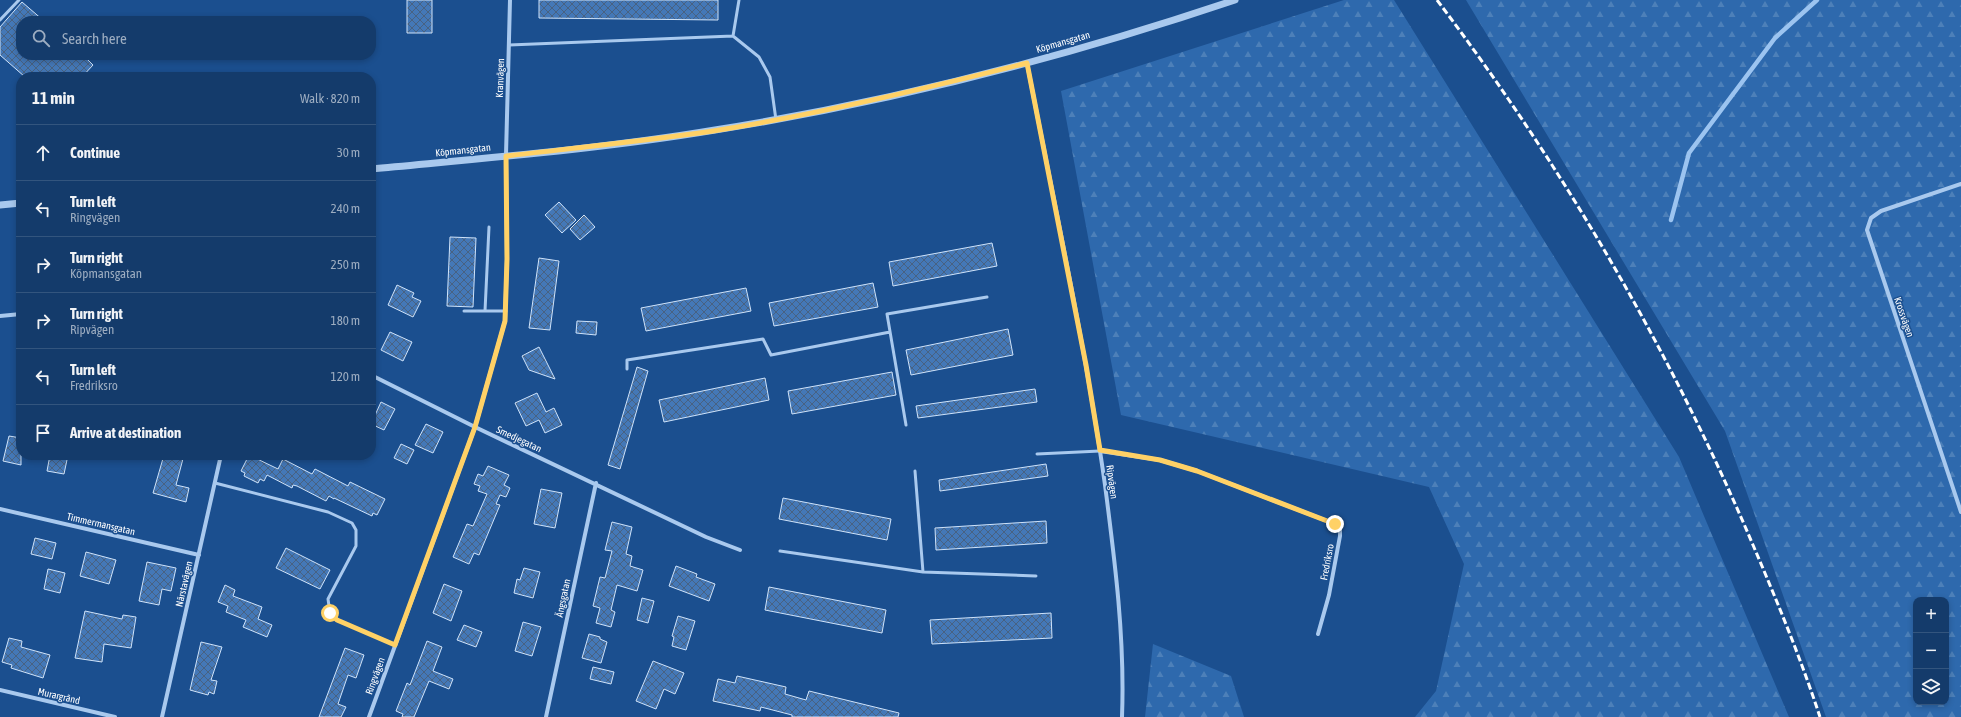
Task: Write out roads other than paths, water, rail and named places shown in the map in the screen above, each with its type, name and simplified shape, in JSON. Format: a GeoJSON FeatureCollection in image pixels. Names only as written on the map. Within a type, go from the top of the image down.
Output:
{"type":"FeatureCollection","features":[{"type":"Feature","properties":{"kind":"street","name":"Kranvägen"},"geometry":{"type":"LineString","coordinates":[[506,156],[510,0]]}},
{"type":"Feature","properties":{"kind":"street","name":"Köpmansgatan"},"geometry":{"type":"LineString","coordinates":[[376,169],[657,139],[776,120],[906,93],[1027,63],[1126,35],[1236,0]]}},
{"type":"Feature","properties":{"kind":"street","name":"Ripvägen"},"geometry":{"type":"LineString","coordinates":[[1027,63],[1086,365],[1100,450],[1117,573],[1122,638],[1122,717]]}},
{"type":"Feature","properties":{"kind":"street","name":"Ringvägen"},"geometry":{"type":"LineString","coordinates":[[369,717],[475,427],[505,321],[506,156]]}},
{"type":"Feature","properties":{"kind":"street","name":"Krossvägen"},"geometry":{"type":"LineString","coordinates":[[1961,184],[1881,211],[1871,218],[1867,230],[1961,512]]}},
{"type":"Feature","properties":{"kind":"street"},"geometry":{"type":"LineString","coordinates":[[0,205],[16,203]]}},
{"type":"Feature","properties":{"kind":"street"},"geometry":{"type":"LineString","coordinates":[[0,316],[16,314]]}},
{"type":"Feature","properties":{"kind":"street","name":"Smedjegatan"},"geometry":{"type":"LineString","coordinates":[[376,378],[475,427],[596,483],[706,537],[740,550]]}},
{"type":"Feature","properties":{"kind":"street","name":"Fredriksro"},"geometry":{"type":"LineString","coordinates":[[1100,450],[1160,460],[1197,471],[1335,524],[1340,530],[1340,536],[1329,595],[1318,634]]}},
{"type":"Feature","properties":{"kind":"street","name":"Närstavägen"},"geometry":{"type":"LineString","coordinates":[[162,717],[221,460]]}},
{"type":"Feature","properties":{"kind":"street","name":"Ängsgatan"},"geometry":{"type":"LineString","coordinates":[[546,717],[596,483]]}},
{"type":"Feature","properties":{"kind":"street","name":"Timmermansgatan"},"geometry":{"type":"LineString","coordinates":[[0,509],[199,555]]}},
{"type":"Feature","properties":{"kind":"street","name":"Murargränd"},"geometry":{"type":"LineString","coordinates":[[0,690],[115,717]]}},
{"type":"Feature","properties":{"kind":"lane"},"geometry":{"type":"LineString","coordinates":[[0,20],[19,0]]}},
{"type":"Feature","properties":{"kind":"lane"},"geometry":{"type":"LineString","coordinates":[[733,36],[739,0]]}},
{"type":"Feature","properties":{"kind":"lane"},"geometry":{"type":"LineString","coordinates":[[509,45],[733,36],[759,57],[770,77],[776,120]]}},
{"type":"Feature","properties":{"kind":"lane"},"geometry":{"type":"LineString","coordinates":[[485,311],[489,227]]}},
{"type":"Feature","properties":{"kind":"lane"},"geometry":{"type":"LineString","coordinates":[[906,425],[887,314],[987,297]]}},
{"type":"Feature","properties":{"kind":"lane"},"geometry":{"type":"LineString","coordinates":[[464,311],[506,311]]}},
{"type":"Feature","properties":{"kind":"lane"},"geometry":{"type":"LineString","coordinates":[[627,369],[627,360],[763,339],[772,355],[890,332]]}},
{"type":"Feature","properties":{"kind":"lane"},"geometry":{"type":"LineString","coordinates":[[1037,454],[1100,450]]}},
{"type":"Feature","properties":{"kind":"lane"},"geometry":{"type":"LineString","coordinates":[[915,471],[923,572]]}},
{"type":"Feature","properties":{"kind":"lane"},"geometry":{"type":"LineString","coordinates":[[215,483],[328,512],[352,523],[356,530],[356,546],[328,599],[330,613],[337,620],[395,645]]}},
{"type":"Feature","properties":{"kind":"lane"},"geometry":{"type":"LineString","coordinates":[[780,551],[923,572],[1036,576]]}},
{"type":"Feature","properties":{"kind":"waterway"},"geometry":{"type":"LineString","coordinates":[[1671,220],[1689,153],[1775,38],[1817,0]]}},
{"type":"Feature","properties":{"kind":"railway"},"geometry":{"type":"LineString","coordinates":[[1437,0],[1484,64],[1571,195],[1612,263],[1650,332],[1687,402],[1753,545],[1788,630],[1820,717]]}}]}
